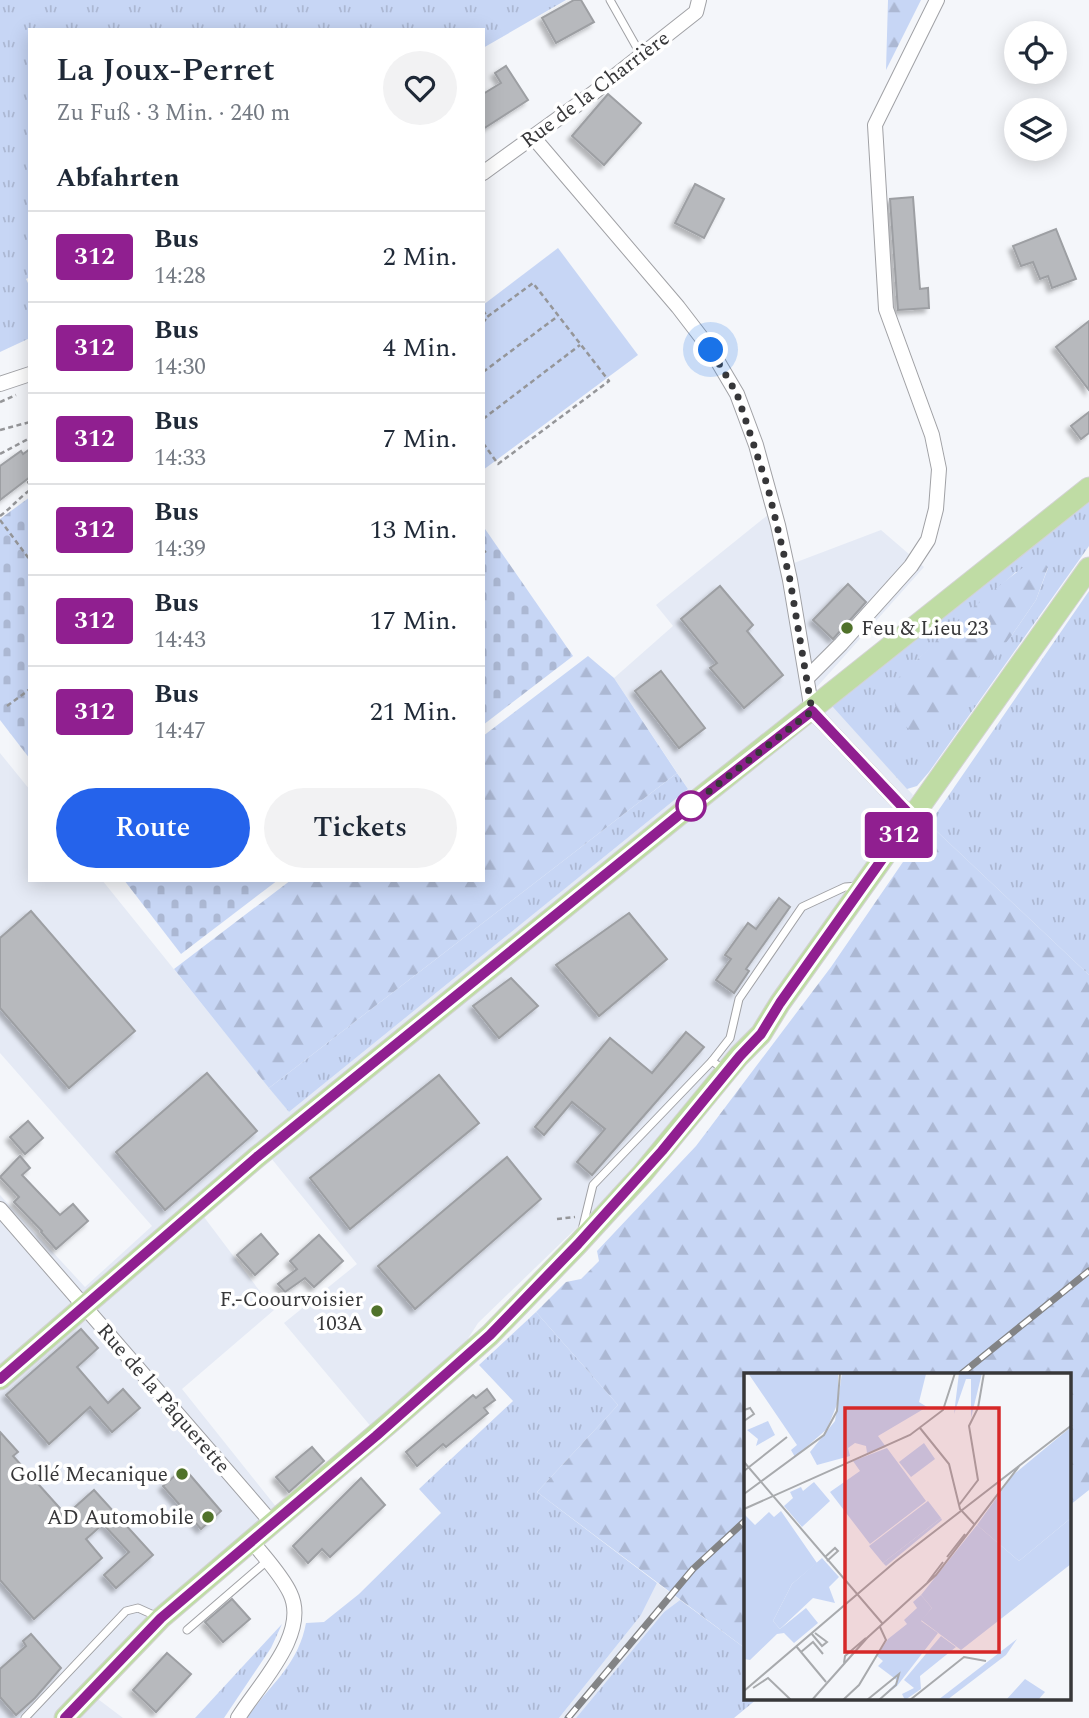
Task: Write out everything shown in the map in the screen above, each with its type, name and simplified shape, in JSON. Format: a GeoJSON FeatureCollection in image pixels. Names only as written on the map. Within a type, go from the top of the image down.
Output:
{"type":"FeatureCollection","features":[{"type":"Feature","properties":{"kind":"main road"},"geometry":{"type":"LineString","coordinates":[[0,1379],[257,1157],[685,810],[1089,488]]}},
{"type":"Feature","properties":{"kind":"main road"},"geometry":{"type":"LineString","coordinates":[[65,1718],[161,1618],[376,1436],[490,1335],[578,1244],[662,1151],[720,1067],[761,1034],[780,1003],[1089,568]]}},
{"type":"Feature","properties":{"kind":"street","name":"Rue de la Charrière"},"geometry":{"type":"LineString","coordinates":[[485,172],[696,12],[699,0]]}},
{"type":"Feature","properties":{"kind":"street"},"geometry":{"type":"LineString","coordinates":[[807,678],[911,566],[928,540],[936,509],[939,469],[932,435],[886,309],[875,125],[937,0]]}},
{"type":"Feature","properties":{"kind":"street"},"geometry":{"type":"LineString","coordinates":[[533,137],[678,307],[711,350],[737,394],[772,500],[790,580],[812,711],[912,817]]}},
{"type":"Feature","properties":{"kind":"street"},"geometry":{"type":"LineString","coordinates":[[0,384],[28,375]]}},
{"type":"Feature","properties":{"kind":"street","name":"Rue de la Pâquerette"},"geometry":{"type":"LineString","coordinates":[[0,1209],[272,1523]]}},
{"type":"Feature","properties":{"kind":"street"},"geometry":{"type":"LineString","coordinates":[[238,1718],[278,1661],[293,1631],[292,1596],[251,1540]]}},
{"type":"Feature","properties":{"kind":"lane"},"geometry":{"type":"LineString","coordinates":[[610,0],[641,55]]}},
{"type":"Feature","properties":{"kind":"lane"},"geometry":{"type":"LineString","coordinates":[[578,1244],[593,1185],[720,1067],[739,999],[802,907],[845,887],[865,885]]}},
{"type":"Feature","properties":{"kind":"lane"},"geometry":{"type":"LineString","coordinates":[[187,1630],[267,1560]]}},
{"type":"Feature","properties":{"kind":"lane"},"geometry":{"type":"LineString","coordinates":[[25,1718],[126,1611],[138,1608],[161,1618]]}},
{"type":"Feature","properties":{"kind":"path"},"geometry":{"type":"LineString","coordinates":[[485,320],[533,283],[608,381],[498,464],[485,446]]}},
{"type":"Feature","properties":{"kind":"path"},"geometry":{"type":"LineString","coordinates":[[485,314],[487,317]]}},
{"type":"Feature","properties":{"kind":"path"},"geometry":{"type":"LineString","coordinates":[[485,371],[558,316]]}},
{"type":"Feature","properties":{"kind":"path"},"geometry":{"type":"LineString","coordinates":[[485,417],[580,345]]}},
{"type":"Feature","properties":{"kind":"path"},"geometry":{"type":"LineString","coordinates":[[0,430],[28,423]]}},
{"type":"Feature","properties":{"kind":"path"},"geometry":{"type":"LineString","coordinates":[[0,454],[28,439]]}},
{"type":"Feature","properties":{"kind":"path"},"geometry":{"type":"LineString","coordinates":[[28,488],[0,518],[28,557]]}},
{"type":"Feature","properties":{"kind":"path"},"geometry":{"type":"LineString","coordinates":[[7,706],[28,690]]}},
{"type":"Feature","properties":{"kind":"path"},"geometry":{"type":"LineString","coordinates":[[557,1219],[585,1216]]}},
{"type":"Feature","properties":{"kind":"shaded area"},"geometry":{"type":"Polygon","coordinates":[[[779,506],[794,563],[881,530],[924,567],[816,688],[913,795],[899,820],[737,1050],[593,1212],[478,1323],[462,1348],[373,1429],[284,1323],[357,1264],[271,1158],[204,1217],[274,1310],[182,1389],[277,1508],[173,1593],[82,1687],[123,1718],[0,1718],[0,1195],[85,1287],[152,1226],[0,1053],[0,753],[28,788],[28,882],[104,882],[289,1112],[688,789],[614,678],[673,626],[656,605],[779,506]]]}},
{"type":"Feature","properties":{"kind":"shaded area"},"geometry":{"type":"Polygon","coordinates":[[[657,1583],[680,1600],[664,1612],[576,1718],[559,1718],[641,1615],[657,1583]]]}},
{"type":"Feature","properties":{"kind":"green space"},"geometry":{"type":"Polygon","coordinates":[[[0,0],[566,0],[485,47],[485,28],[28,28],[28,339],[0,352],[0,0]]]}},
{"type":"Feature","properties":{"kind":"green space"},"geometry":{"type":"Polygon","coordinates":[[[888,0],[921,0],[886,70],[888,0]]]}},
{"type":"Feature","properties":{"kind":"green space"},"geometry":{"type":"Polygon","coordinates":[[[558,248],[638,355],[485,469],[485,303],[558,248]]]}},
{"type":"Feature","properties":{"kind":"green space"},"geometry":{"type":"Polygon","coordinates":[[[28,498],[28,756],[0,720],[0,519],[28,498]]]}},
{"type":"Feature","properties":{"kind":"green space"},"geometry":{"type":"Polygon","coordinates":[[[1089,500],[1089,546],[917,786],[907,789],[832,706],[1089,500]],[[1048,568],[1016,572],[916,661],[1012,635],[1036,600],[1048,568]]]}},
{"type":"Feature","properties":{"kind":"green space"},"geometry":{"type":"Polygon","coordinates":[[[485,529],[573,656],[485,723],[485,529]]]}},
{"type":"Feature","properties":{"kind":"green space"},"geometry":{"type":"Polygon","coordinates":[[[1038,557],[1048,567],[1036,600],[1012,635],[935,733],[926,739],[908,729],[898,716],[894,700],[895,681],[982,600],[1038,557]]]}},
{"type":"Feature","properties":{"kind":"green space"},"geometry":{"type":"Polygon","coordinates":[[[1089,591],[1089,975],[929,824],[1089,591]]]}},
{"type":"Feature","properties":{"kind":"green space"},"geometry":{"type":"Polygon","coordinates":[[[588,656],[614,678],[677,773],[269,1088],[174,969],[288,882],[485,882],[485,734],[588,656]]]}},
{"type":"Feature","properties":{"kind":"green space"},"geometry":{"type":"Polygon","coordinates":[[[677,773],[688,789],[289,1112],[269,1088],[677,773]]]}},
{"type":"Feature","properties":{"kind":"green space"},"geometry":{"type":"Polygon","coordinates":[[[929,824],[1089,975],[1089,1490],[1072,1503],[1072,1373],[744,1373],[744,1647],[537,1492],[618,1405],[536,1312],[566,1282],[581,1279],[599,1261],[597,1251],[696,1146],[831,967],[929,824]]]}},
{"type":"Feature","properties":{"kind":"green space"},"geometry":{"type":"Polygon","coordinates":[[[126,882],[275,882],[181,954],[126,882]]]}},
{"type":"Feature","properties":{"kind":"green space"},"geometry":{"type":"Polygon","coordinates":[[[536,1312],[618,1405],[537,1492],[657,1583],[641,1615],[559,1718],[247,1718],[290,1663],[306,1623],[324,1622],[359,1594],[441,1513],[419,1489],[513,1401],[479,1365],[536,1312]]]}},
{"type":"Feature","properties":{"kind":"green space"},"geometry":{"type":"Polygon","coordinates":[[[680,1600],[744,1648],[744,1700],[756,1700],[734,1718],[576,1718],[664,1612],[680,1600]]]}},
{"type":"Feature","properties":{"kind":"green space"},"geometry":{"type":"Polygon","coordinates":[[[282,1624],[271,1648],[224,1718],[195,1718],[282,1624]]]}},
{"type":"Feature","properties":{"kind":"building"},"geometry":{"type":"Polygon","coordinates":[[[574,0],[581,0],[594,22],[556,43],[542,18],[574,0]]]}},
{"type":"Feature","properties":{"kind":"building"},"geometry":{"type":"Polygon","coordinates":[[[506,66],[528,100],[485,128],[485,93],[501,83],[495,73],[506,66]]]}},
{"type":"Feature","properties":{"kind":"building"},"geometry":{"type":"Polygon","coordinates":[[[608,94],[641,123],[604,165],[572,136],[608,94]]]}},
{"type":"Feature","properties":{"kind":"building"},"geometry":{"type":"Polygon","coordinates":[[[695,184],[724,199],[704,238],[675,223],[695,184]]]}},
{"type":"Feature","properties":{"kind":"building"},"geometry":{"type":"Polygon","coordinates":[[[913,197],[920,289],[928,288],[929,308],[898,310],[890,199],[913,197]]]}},
{"type":"Feature","properties":{"kind":"building"},"geometry":{"type":"Polygon","coordinates":[[[1056,229],[1076,279],[1052,288],[1048,276],[1040,279],[1033,262],[1021,266],[1013,246],[1056,229]]]}},
{"type":"Feature","properties":{"kind":"building"},"geometry":{"type":"Polygon","coordinates":[[[1089,321],[1089,390],[1056,347],[1089,321]]]}},
{"type":"Feature","properties":{"kind":"building"},"geometry":{"type":"Polygon","coordinates":[[[1089,412],[1089,433],[1081,439],[1071,426],[1089,412]]]}},
{"type":"Feature","properties":{"kind":"building"},"geometry":{"type":"Polygon","coordinates":[[[28,450],[28,479],[0,500],[0,466],[21,451],[23,454],[28,450]]]}},
{"type":"Feature","properties":{"kind":"building"},"geometry":{"type":"Polygon","coordinates":[[[848,584],[866,602],[833,639],[813,620],[848,584]]]}},
{"type":"Feature","properties":{"kind":"building"},"geometry":{"type":"Polygon","coordinates":[[[720,586],[753,625],[747,631],[783,675],[744,708],[710,668],[717,663],[681,619],[720,586]]]}},
{"type":"Feature","properties":{"kind":"building"},"geometry":{"type":"Polygon","coordinates":[[[661,671],[705,728],[679,748],[635,691],[661,671]]]}},
{"type":"Feature","properties":{"kind":"building"},"geometry":{"type":"Polygon","coordinates":[[[779,898],[790,907],[746,969],[749,971],[734,993],[716,980],[731,959],[725,955],[748,923],[756,929],[779,898]]]}},
{"type":"Feature","properties":{"kind":"building"},"geometry":{"type":"Polygon","coordinates":[[[31,911],[135,1031],[69,1088],[0,1008],[0,938],[31,911]]]}},
{"type":"Feature","properties":{"kind":"building"},"geometry":{"type":"Polygon","coordinates":[[[629,913],[667,959],[599,1016],[556,965],[629,913]]]}},
{"type":"Feature","properties":{"kind":"building"},"geometry":{"type":"Polygon","coordinates":[[[511,978],[538,1006],[499,1038],[473,1006],[511,978]]]}},
{"type":"Feature","properties":{"kind":"building"},"geometry":{"type":"Polygon","coordinates":[[[686,1032],[704,1047],[592,1175],[577,1162],[605,1129],[572,1102],[544,1135],[535,1127],[610,1038],[652,1073],[686,1032]]]}},
{"type":"Feature","properties":{"kind":"building"},"geometry":{"type":"Polygon","coordinates":[[[207,1073],[257,1131],[165,1210],[116,1152],[207,1073]]]}},
{"type":"Feature","properties":{"kind":"building"},"geometry":{"type":"Polygon","coordinates":[[[439,1075],[479,1123],[350,1229],[310,1178],[439,1075]]]}},
{"type":"Feature","properties":{"kind":"building"},"geometry":{"type":"Polygon","coordinates":[[[28,1121],[43,1138],[25,1154],[10,1137],[28,1121]]]}},
{"type":"Feature","properties":{"kind":"building"},"geometry":{"type":"Polygon","coordinates":[[[20,1156],[30,1168],[22,1175],[60,1215],[73,1204],[88,1221],[56,1249],[14,1202],[19,1197],[0,1177],[20,1156]]]}},
{"type":"Feature","properties":{"kind":"building"},"geometry":{"type":"Polygon","coordinates":[[[507,1157],[541,1199],[415,1309],[378,1266],[507,1157]]]}},
{"type":"Feature","properties":{"kind":"building"},"geometry":{"type":"Polygon","coordinates":[[[261,1234],[278,1254],[255,1275],[237,1255],[261,1234]]]}},
{"type":"Feature","properties":{"kind":"building"},"geometry":{"type":"Polygon","coordinates":[[[319,1235],[343,1261],[314,1287],[305,1278],[285,1292],[278,1284],[297,1269],[290,1261],[319,1235]]]}},
{"type":"Feature","properties":{"kind":"building"},"geometry":{"type":"Polygon","coordinates":[[[81,1329],[98,1348],[77,1367],[108,1403],[123,1389],[140,1408],[112,1432],[90,1407],[49,1444],[6,1395],[81,1329]]]}},
{"type":"Feature","properties":{"kind":"building"},"geometry":{"type":"Polygon","coordinates":[[[487,1389],[495,1400],[484,1408],[488,1413],[446,1447],[443,1444],[417,1466],[406,1452],[473,1395],[476,1398],[487,1389]]]}},
{"type":"Feature","properties":{"kind":"building"},"geometry":{"type":"Polygon","coordinates":[[[0,1432],[18,1452],[13,1456],[66,1515],[94,1490],[153,1555],[116,1588],[104,1575],[129,1552],[103,1524],[86,1539],[102,1558],[34,1619],[0,1580],[0,1432]]]}},
{"type":"Feature","properties":{"kind":"building"},"geometry":{"type":"Polygon","coordinates":[[[312,1447],[324,1461],[289,1492],[276,1477],[312,1447]]]}},
{"type":"Feature","properties":{"kind":"building"},"geometry":{"type":"Polygon","coordinates":[[[184,1468],[221,1511],[201,1529],[163,1486],[184,1468]]]}},
{"type":"Feature","properties":{"kind":"building"},"geometry":{"type":"Polygon","coordinates":[[[361,1478],[385,1505],[330,1557],[322,1549],[308,1563],[293,1546],[361,1478]]]}},
{"type":"Feature","properties":{"kind":"building"},"geometry":{"type":"Polygon","coordinates":[[[232,1599],[250,1619],[223,1642],[205,1622],[232,1599]]]}},
{"type":"Feature","properties":{"kind":"building"},"geometry":{"type":"Polygon","coordinates":[[[31,1634],[61,1668],[16,1715],[0,1697],[0,1669],[26,1646],[23,1641],[31,1634]]]}},
{"type":"Feature","properties":{"kind":"building"},"geometry":{"type":"Polygon","coordinates":[[[167,1653],[191,1674],[156,1712],[133,1690],[167,1653]]]}},
{"type":"Feature","properties":{"kind":"railway"},"geometry":{"type":"LineString","coordinates":[[962,1373],[1089,1271]]}},
{"type":"Feature","properties":{"kind":"railway"},"geometry":{"type":"LineString","coordinates":[[568,1718],[693,1569],[744,1522]]}},
{"type":"Feature","properties":{"kind":"bus line","name":"312"},"geometry":{"type":"LineString","coordinates":[[0,1379],[257,1157],[685,810],[812,711],[912,817],[780,1003],[761,1034],[662,1151],[578,1244],[490,1335],[376,1436],[161,1618],[65,1718]]}},
{"type":"Feature","properties":{"kind":"place","name":"Feu & Lieu 23"},"geometry":{"type":"Point","coordinates":[847,628]}},
{"type":"Feature","properties":{"kind":"place","name":"F.-Coourvoisier 103A"},"geometry":{"type":"Point","coordinates":[377,1311]}},
{"type":"Feature","properties":{"kind":"place","name":"Gollé Mecanique"},"geometry":{"type":"Point","coordinates":[182,1474]}},
{"type":"Feature","properties":{"kind":"place","name":"AD Automobile"},"geometry":{"type":"Point","coordinates":[208,1517]}},
{"type":"Feature","properties":{"kind":"route"},"geometry":{"type":"LineString","coordinates":[[691,806],[685,810],[812,711],[790,580],[756,445],[737,394],[711,350]]}}]}
